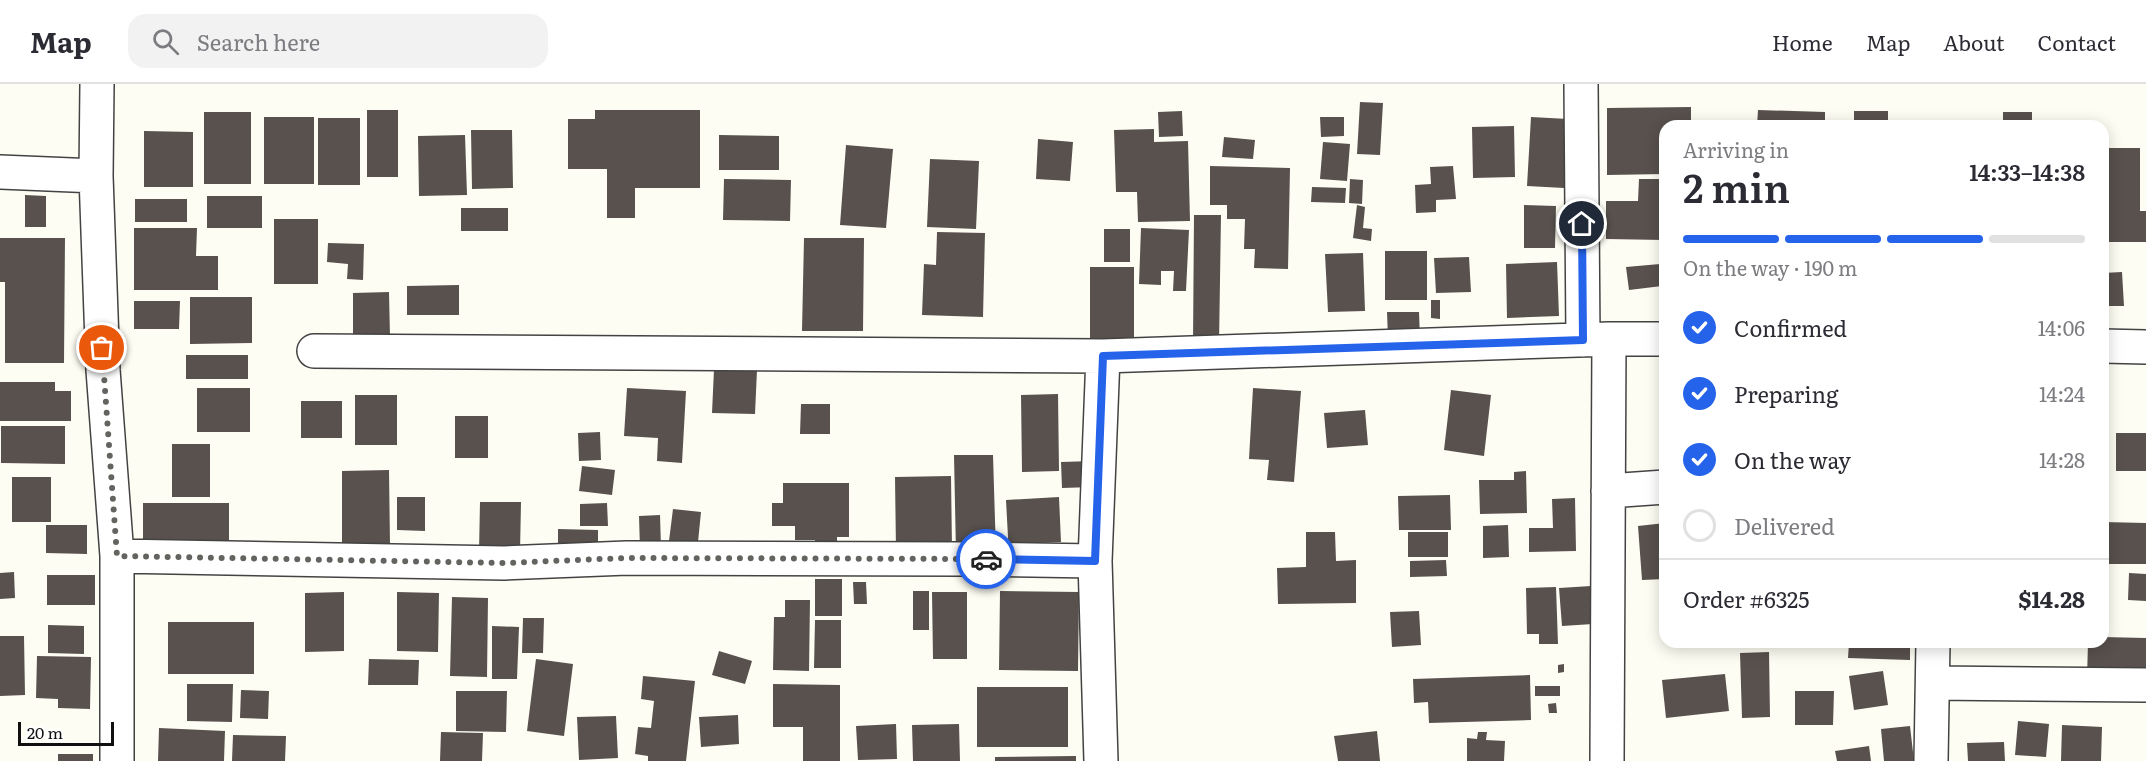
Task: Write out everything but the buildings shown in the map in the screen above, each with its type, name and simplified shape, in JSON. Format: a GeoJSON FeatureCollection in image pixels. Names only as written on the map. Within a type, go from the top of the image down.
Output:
{"type":"FeatureCollection","features":[{"type":"Feature","properties":{"kind":"street"},"geometry":{"type":"LineString","coordinates":[[97,84],[96,176],[103,370],[117,556],[117,761]]}},
{"type":"Feature","properties":{"kind":"street"},"geometry":{"type":"LineString","coordinates":[[1581,84],[1596,339],[1608,491],[1607,761]]}},
{"type":"Feature","properties":{"kind":"street"},"geometry":{"type":"LineString","coordinates":[[0,172],[96,176]]}},
{"type":"Feature","properties":{"kind":"street"},"geometry":{"type":"LineString","coordinates":[[314,351],[1103,356],[1596,339],[1659,339]]}},
{"type":"Feature","properties":{"kind":"street"},"geometry":{"type":"LineString","coordinates":[[2109,346],[2146,347]]}},
{"type":"Feature","properties":{"kind":"street"},"geometry":{"type":"LineString","coordinates":[[1101,761],[1095,561],[1103,356]]}},
{"type":"Feature","properties":{"kind":"street"},"geometry":{"type":"LineString","coordinates":[[1608,491],[1659,487]]}},
{"type":"Feature","properties":{"kind":"street"},"geometry":{"type":"LineString","coordinates":[[117,556],[504,563],[627,558],[952,558],[1095,561]]}},
{"type":"Feature","properties":{"kind":"street"},"geometry":{"type":"LineString","coordinates":[[1931,761],[1933,648]]}},
{"type":"Feature","properties":{"kind":"street"},"geometry":{"type":"LineString","coordinates":[[1933,683],[2146,685]]}},
{"type":"Feature","properties":{"kind":"way so far"},"geometry":{"type":"LineString","coordinates":[[102,348],[117,556],[504,563],[627,558],[986,559]]}},
{"type":"Feature","properties":{"kind":"route"},"geometry":{"type":"LineString","coordinates":[[986,559],[1095,561],[1103,356],[1583,340],[1582,224]]}}]}
